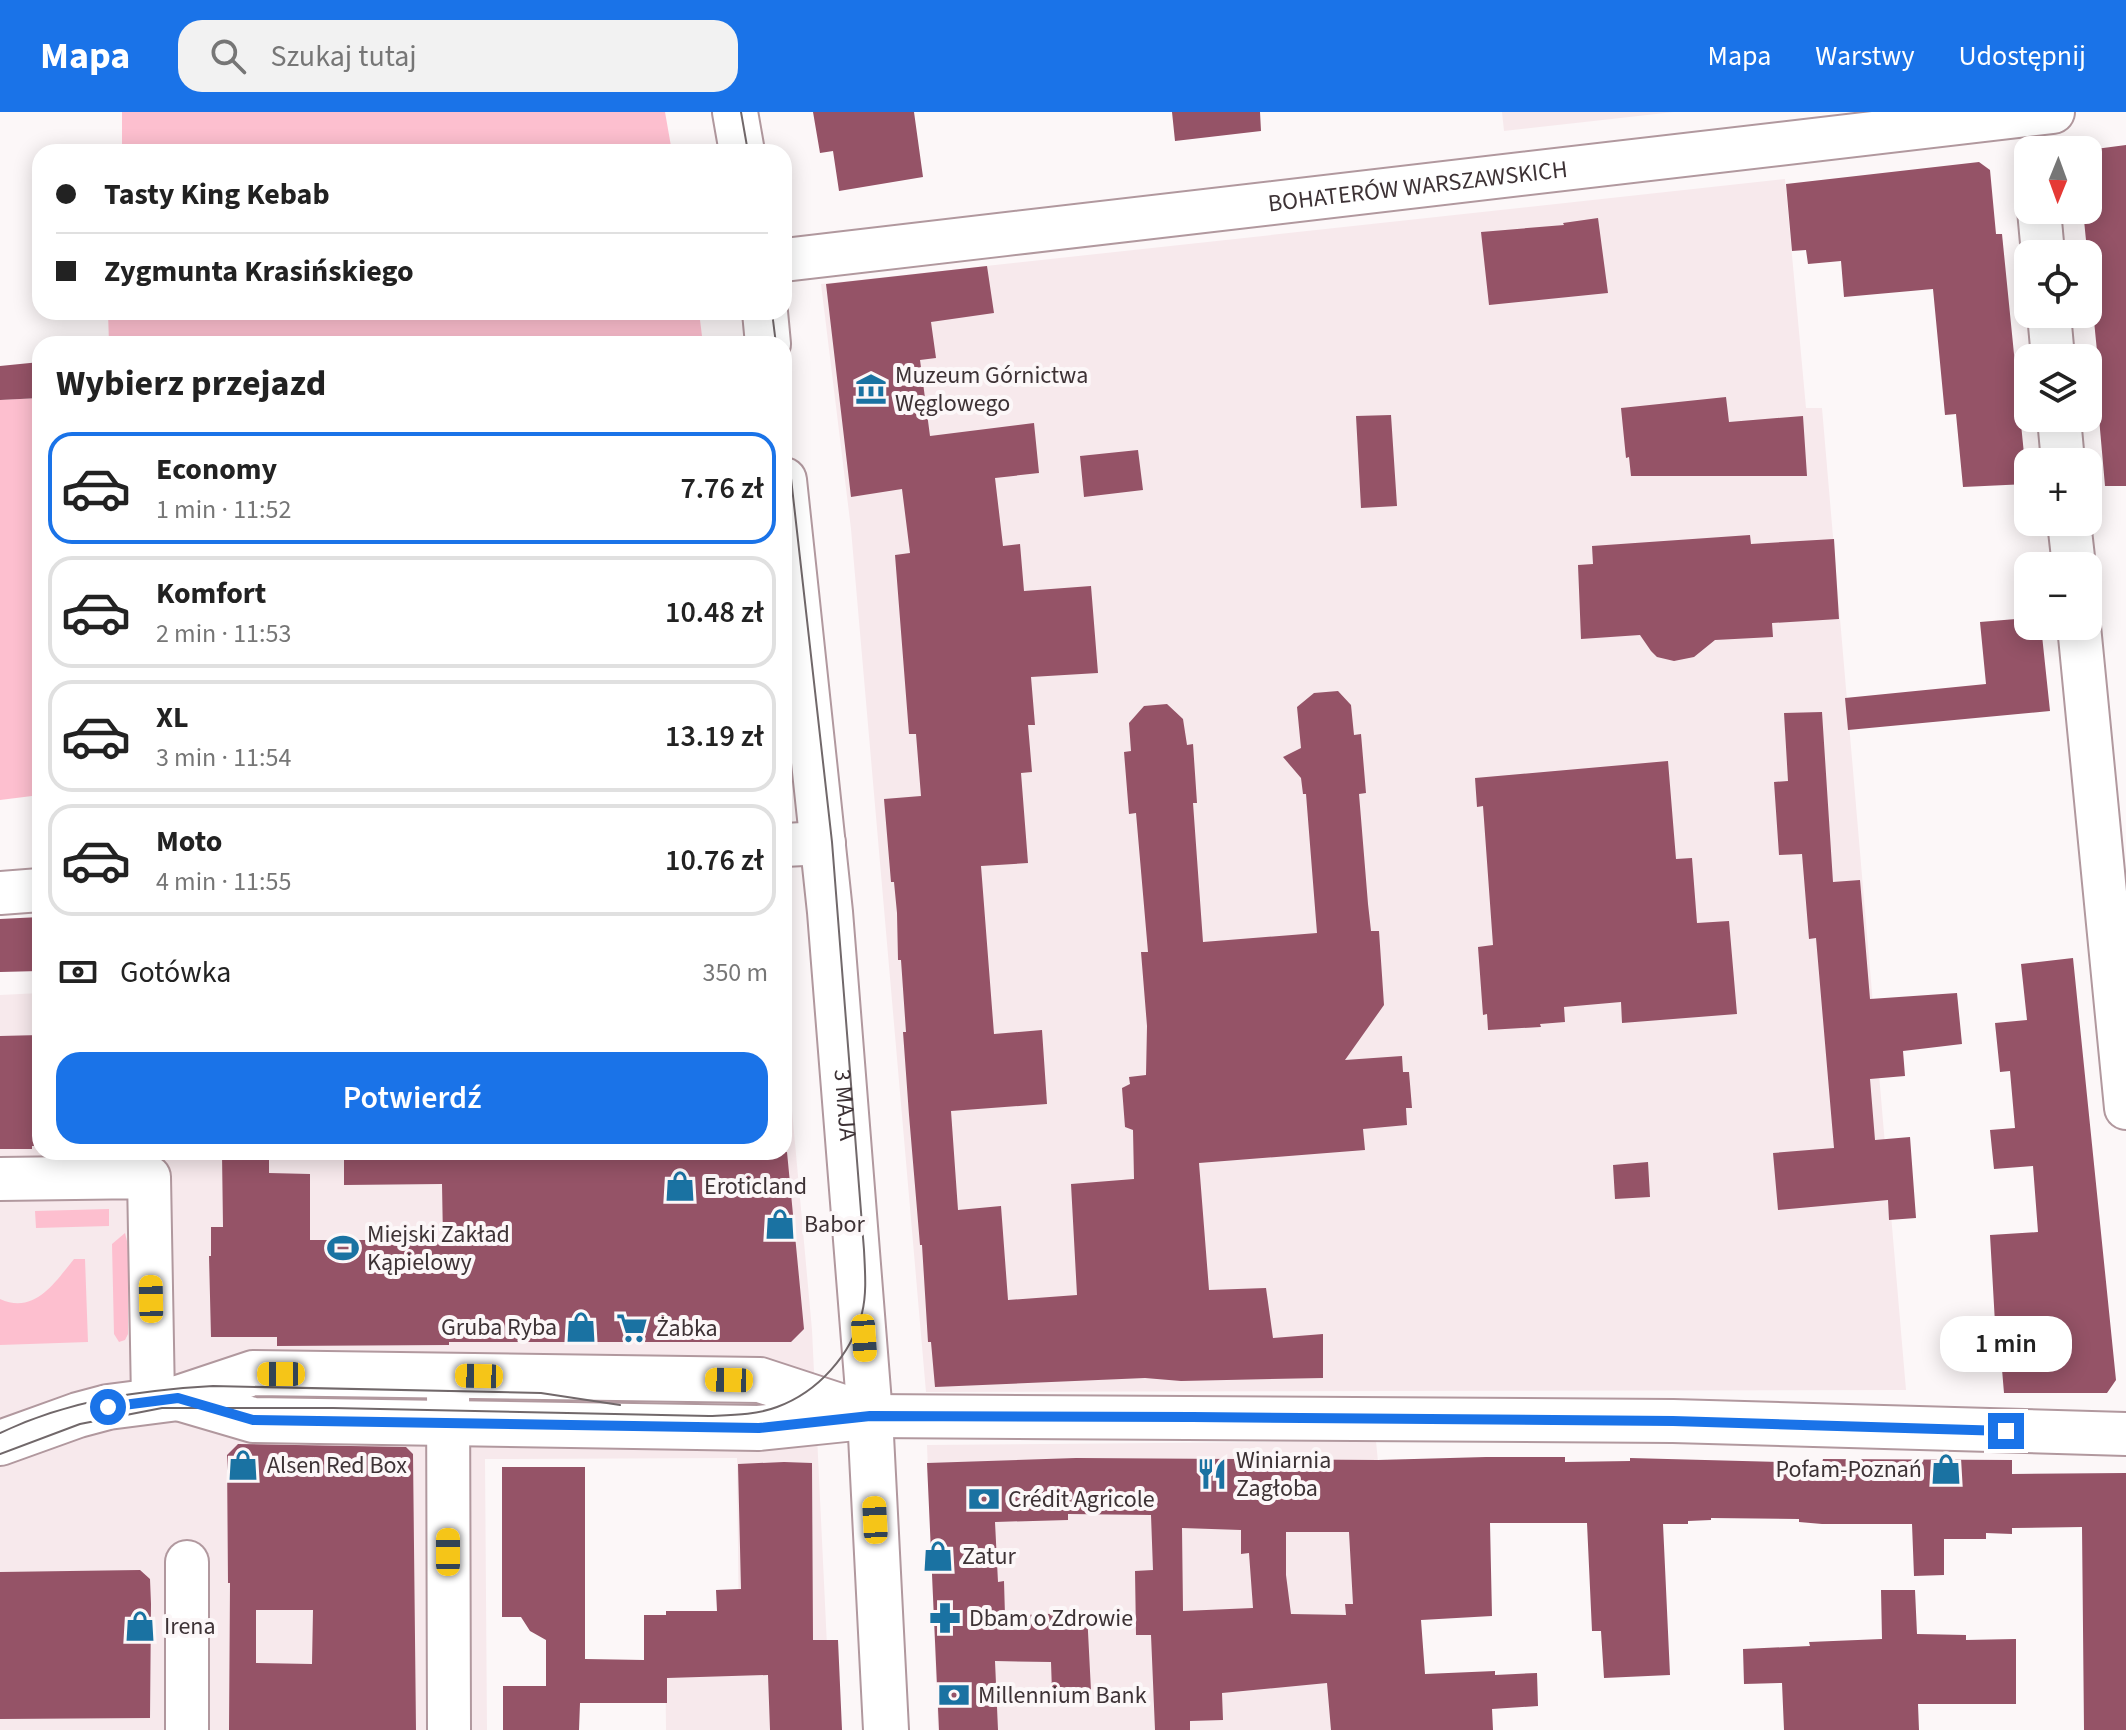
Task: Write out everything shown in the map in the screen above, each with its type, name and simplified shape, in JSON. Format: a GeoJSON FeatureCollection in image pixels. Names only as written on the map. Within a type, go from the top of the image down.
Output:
{"type":"FeatureCollection","features":[{"type":"Feature","properties":{"kind":"street"},"geometry":{"type":"LineString","coordinates":[[735,112],[741,144]]}},
{"type":"Feature","properties":{"kind":"street","name":"BOHATERÓW WARSZAWSKICH"},"geometry":{"type":"LineString","coordinates":[[792,259],[2036,122]]}},
{"type":"Feature","properties":{"kind":"street","name":"3 MAJA"},"geometry":{"type":"LineString","coordinates":[[792,626],[804,844],[870,1416],[886,1730]]}},
{"type":"Feature","properties":{"kind":"street"},"geometry":{"type":"LineString","coordinates":[[2080,640],[2126,1108]]}},
{"type":"Feature","properties":{"kind":"street"},"geometry":{"type":"LineString","coordinates":[[0,893],[32,891]]}},
{"type":"Feature","properties":{"kind":"street"},"geometry":{"type":"LineString","coordinates":[[0,1179],[149,1177],[166,1398]]}},
{"type":"Feature","properties":{"kind":"street"},"geometry":{"type":"LineString","coordinates":[[0,1443],[78,1415],[166,1398],[253,1373],[760,1380],[870,1416]]}},
{"type":"Feature","properties":{"kind":"street"},"geometry":{"type":"LineString","coordinates":[[448,1375],[449,1730]]}},
{"type":"Feature","properties":{"kind":"street"},"geometry":{"type":"LineString","coordinates":[[166,1398],[253,1420],[759,1428],[870,1416],[1673,1421],[2126,1434]]}},
{"type":"Feature","properties":{"kind":"street"},"geometry":{"type":"LineString","coordinates":[[187,1562],[187,1730]]}},
{"type":"Feature","properties":{"kind":"shaded area"},"geometry":{"type":"Polygon","coordinates":[[[122,112],[665,112],[671,144],[122,144],[122,112]]]}},
{"type":"Feature","properties":{"kind":"shaded area"},"geometry":{"type":"Polygon","coordinates":[[[1502,112],[1674,112],[1504,131],[1502,112]]]}},
{"type":"Feature","properties":{"kind":"shaded area"},"geometry":{"type":"Polygon","coordinates":[[[1785,179],[1806,408],[1822,408],[1906,1390],[926,1392],[851,529],[821,284],[1785,179]]]}},
{"type":"Feature","properties":{"kind":"shaded area"},"geometry":{"type":"Polygon","coordinates":[[[108,320],[700,320],[702,336],[109,336],[108,320]]]}},
{"type":"Feature","properties":{"kind":"shaded area"},"geometry":{"type":"Polygon","coordinates":[[[32,398],[32,796],[0,800],[0,400],[32,398]]]}},
{"type":"Feature","properties":{"kind":"shaded area"},"geometry":{"type":"Polygon","coordinates":[[[32,993],[32,1160],[792,1160],[792,1110],[812,1330],[831,1730],[666,1730],[665,1637],[739,1636],[737,1458],[485,1459],[487,1730],[0,1730],[0,995],[32,993]]]}},
{"type":"Feature","properties":{"kind":"shaded area"},"geometry":{"type":"Polygon","coordinates":[[[109,1209],[109,1226],[36,1228],[35,1211],[109,1209]]]}},
{"type":"Feature","properties":{"kind":"shaded area"},"geometry":{"type":"Polygon","coordinates":[[[125,1233],[128,1245],[128,1334],[125,1340],[119,1342],[114,1334],[112,1244],[125,1233]]]}},
{"type":"Feature","properties":{"kind":"shaded area"},"geometry":{"type":"Polygon","coordinates":[[[74,1259],[85,1259],[88,1342],[0,1345],[0,1299],[24,1303],[34,1299],[51,1286],[74,1259]]]}},
{"type":"Feature","properties":{"kind":"shaded area"},"geometry":{"type":"Polygon","coordinates":[[[1376,1441],[1404,1730],[938,1730],[927,1445],[1376,1441]]]}},
{"type":"Feature","properties":{"kind":"building"},"geometry":{"type":"Polygon","coordinates":[[[813,112],[914,112],[923,177],[839,191],[833,151],[820,153],[813,112]]]}},
{"type":"Feature","properties":{"kind":"building"},"geometry":{"type":"Polygon","coordinates":[[[1172,112],[1260,112],[1261,131],[1175,141],[1172,112]]]}},
{"type":"Feature","properties":{"kind":"building"},"geometry":{"type":"Polygon","coordinates":[[[2126,145],[2126,486],[2105,486],[2100,432],[2102,344],[2096,344],[2095,328],[2102,328],[2102,240],[2086,240],[2084,224],[2102,224],[2102,148],[2126,145]]]}},
{"type":"Feature","properties":{"kind":"building"},"geometry":{"type":"Polygon","coordinates":[[[1979,162],[1990,170],[1996,234],[2002,234],[2014,354],[2014,432],[2022,432],[2023,448],[2014,448],[2014,485],[1963,487],[1956,414],[1945,415],[1933,289],[1844,297],[1841,261],[1808,264],[1806,250],[1792,251],[1786,184],[1979,162]]]}},
{"type":"Feature","properties":{"kind":"building"},"geometry":{"type":"Polygon","coordinates":[[[1598,218],[1608,293],[1489,305],[1481,232],[1564,225],[1598,218]]]}},
{"type":"Feature","properties":{"kind":"building"},"geometry":{"type":"Polygon","coordinates":[[[987,266],[994,313],[931,322],[936,358],[920,360],[930,436],[1034,423],[1039,473],[995,478],[1003,546],[1020,544],[1024,591],[1091,586],[1098,673],[1031,677],[1035,725],[1028,725],[1032,772],[1021,773],[1028,863],[981,866],[994,1034],[1042,1030],[1047,1104],[951,1111],[958,1210],[1001,1206],[1008,1300],[1077,1295],[1071,1184],[1134,1179],[1133,1130],[1125,1127],[1122,1088],[1130,1084],[1129,1077],[1146,1075],[1147,1026],[1141,952],[1148,952],[1136,813],[1129,814],[1124,752],[1131,751],[1129,723],[1144,706],[1167,704],[1183,719],[1187,745],[1193,744],[1197,803],[1193,803],[1203,942],[1317,933],[1306,794],[1303,794],[1301,778],[1283,757],[1301,748],[1297,707],[1314,693],[1338,691],[1351,705],[1354,735],[1361,734],[1366,793],[1359,794],[1368,904],[1371,931],[1379,931],[1384,1005],[1345,1060],[1402,1056],[1403,1072],[1409,1072],[1412,1108],[1406,1108],[1407,1125],[1363,1129],[1365,1150],[1199,1163],[1209,1290],[1266,1288],[1273,1338],[1323,1334],[1323,1378],[1181,1381],[1145,1378],[935,1387],[931,1342],[928,1342],[909,1115],[897,913],[894,882],[891,882],[884,799],[921,796],[916,734],[909,734],[895,555],[910,553],[902,489],[851,497],[826,284],[987,266]]]}},
{"type":"Feature","properties":{"kind":"building"},"geometry":{"type":"Polygon","coordinates":[[[32,363],[32,398],[0,400],[0,366],[32,363]]]}},
{"type":"Feature","properties":{"kind":"building"},"geometry":{"type":"Polygon","coordinates":[[[1726,397],[1729,422],[1803,416],[1807,476],[1631,476],[1621,408],[1726,397]]]}},
{"type":"Feature","properties":{"kind":"building"},"geometry":{"type":"Polygon","coordinates":[[[1391,415],[1397,506],[1361,508],[1356,416],[1391,415]]]}},
{"type":"Feature","properties":{"kind":"building"},"geometry":{"type":"Polygon","coordinates":[[[1138,450],[1143,490],[1084,497],[1080,456],[1138,450]]]}},
{"type":"Feature","properties":{"kind":"building"},"geometry":{"type":"Polygon","coordinates":[[[1750,535],[1751,544],[1834,539],[1839,619],[1772,623],[1773,637],[1715,640],[1694,657],[1674,661],[1657,657],[1640,635],[1581,639],[1578,565],[1593,564],[1592,546],[1750,535]]]}},
{"type":"Feature","properties":{"kind":"building"},"geometry":{"type":"Polygon","coordinates":[[[2014,619],[2014,640],[2042,640],[2050,711],[1848,730],[1845,698],[1986,684],[1980,622],[2014,619]]]}},
{"type":"Feature","properties":{"kind":"building"},"geometry":{"type":"Polygon","coordinates":[[[1822,712],[1833,882],[1860,880],[1870,999],[1957,993],[1962,1044],[1903,1051],[1905,1076],[1870,1079],[1875,1140],[1910,1137],[1916,1218],[1889,1220],[1888,1200],[1778,1210],[1773,1153],[1834,1148],[1816,938],[1809,939],[1802,854],[1779,855],[1774,782],[1788,781],[1784,713],[1822,712]]]}},
{"type":"Feature","properties":{"kind":"building"},"geometry":{"type":"Polygon","coordinates":[[[1668,761],[1676,859],[1692,858],[1697,923],[1729,921],[1737,1014],[1622,1023],[1621,1002],[1564,1007],[1565,1022],[1540,1024],[1541,1027],[1488,1030],[1487,1014],[1483,1015],[1478,947],[1493,945],[1483,806],[1477,807],[1475,778],[1668,761]]]}},
{"type":"Feature","properties":{"kind":"building"},"geometry":{"type":"Polygon","coordinates":[[[32,917],[32,971],[0,972],[0,919],[32,917]]]}},
{"type":"Feature","properties":{"kind":"building"},"geometry":{"type":"Polygon","coordinates":[[[2073,958],[2116,1380],[2107,1393],[2004,1393],[1998,1322],[1995,1323],[1990,1235],[2038,1232],[2033,1166],[1994,1169],[1990,1130],[2015,1128],[2010,1071],[2000,1072],[1995,1023],[2027,1020],[2021,964],[2073,958]]]}},
{"type":"Feature","properties":{"kind":"building"},"geometry":{"type":"Polygon","coordinates":[[[32,1035],[32,1149],[0,1149],[0,1036],[32,1035]]]}},
{"type":"Feature","properties":{"kind":"building"},"geometry":{"type":"Polygon","coordinates":[[[222,1160],[269,1160],[269,1173],[310,1174],[310,1240],[443,1240],[442,1184],[344,1185],[344,1160],[788,1160],[804,1329],[791,1342],[449,1342],[449,1345],[277,1346],[277,1337],[211,1337],[211,1227],[223,1227],[222,1160]]]}},
{"type":"Feature","properties":{"kind":"building"},"geometry":{"type":"Polygon","coordinates":[[[1648,1162],[1650,1197],[1615,1199],[1613,1165],[1648,1162]]]}},
{"type":"Feature","properties":{"kind":"building"},"geometry":{"type":"Polygon","coordinates":[[[238,1444],[406,1447],[413,1454],[416,1730],[229,1730],[227,1455],[238,1444]],[[256,1610],[256,1663],[312,1664],[313,1610],[256,1610]]]}},
{"type":"Feature","properties":{"kind":"building"},"geometry":{"type":"Polygon","coordinates":[[[1565,1457],[1565,1462],[1630,1461],[1630,1458],[1822,1463],[1823,1459],[2012,1460],[2012,1474],[2126,1473],[2126,1730],[2084,1730],[2082,1527],[2012,1528],[2012,1534],[1986,1533],[1986,1539],[1944,1539],[1944,1575],[1914,1576],[1912,1524],[1822,1524],[1799,1522],[1799,1519],[1711,1518],[1688,1521],[1688,1524],[1663,1524],[1670,1675],[1604,1678],[1601,1631],[1592,1631],[1587,1523],[1490,1523],[1492,1616],[1421,1620],[1425,1674],[1537,1673],[1538,1706],[1492,1709],[1493,1730],[1331,1730],[1327,1683],[1222,1693],[1223,1720],[1190,1721],[1190,1730],[1155,1730],[1151,1635],[1136,1635],[1135,1571],[1153,1570],[1151,1515],[1068,1514],[1068,1520],[995,1522],[998,1582],[1004,1581],[1005,1616],[1087,1612],[1091,1691],[1052,1692],[1051,1662],[995,1661],[998,1730],[939,1730],[927,1463],[1076,1458],[1378,1460],[1565,1457]],[[1182,1528],[1183,1611],[1253,1608],[1249,1553],[1241,1554],[1241,1530],[1182,1528]],[[1286,1532],[1286,1575],[1291,1614],[1346,1615],[1345,1604],[1353,1604],[1349,1532],[1286,1532]]]}},
{"type":"Feature","properties":{"kind":"building"},"geometry":{"type":"Polygon","coordinates":[[[812,1463],[813,1640],[838,1640],[842,1730],[770,1730],[768,1675],[667,1678],[667,1703],[580,1703],[579,1730],[503,1730],[503,1686],[546,1686],[546,1640],[530,1631],[521,1617],[502,1617],[502,1467],[585,1467],[585,1659],[644,1660],[644,1615],[666,1615],[666,1611],[717,1611],[716,1590],[741,1589],[738,1464],[812,1463]]]}},
{"type":"Feature","properties":{"kind":"building"},"geometry":{"type":"Polygon","coordinates":[[[140,1570],[150,1579],[150,1718],[0,1719],[0,1572],[140,1570]]]}},
{"type":"Feature","properties":{"kind":"building"},"geometry":{"type":"Polygon","coordinates":[[[1881,1590],[1915,1590],[1917,1634],[1966,1635],[1966,1640],[2016,1639],[2016,1704],[1918,1704],[1919,1730],[1784,1730],[1782,1683],[1744,1684],[1743,1649],[1882,1639],[1881,1590]]]}},
{"type":"Feature","properties":{"kind":"tram line"},"geometry":{"type":"LineString","coordinates":[[741,112],[747,144]]}},
{"type":"Feature","properties":{"kind":"tram line"},"geometry":{"type":"LineString","coordinates":[[773,320],[775,336]]}},
{"type":"Feature","properties":{"kind":"tram line"},"geometry":{"type":"LineString","coordinates":[[0,1454],[80,1424],[162,1408],[744,1414],[769,1410],[792,1400],[831,1370],[850,1343],[862,1313],[864,1250],[832,842],[792,487]]}},
{"type":"Feature","properties":{"kind":"tram line"},"geometry":{"type":"LineString","coordinates":[[0,1433],[51,1413],[104,1399],[213,1386],[541,1393],[620,1405]]}},
{"type":"Feature","properties":{"kind":"place","name":"Muzeum Górnictwa Węglowego"},"geometry":{"type":"Point","coordinates":[871,389]}},
{"type":"Feature","properties":{"kind":"place","name":"Eroticland"},"geometry":{"type":"Point","coordinates":[680,1186]}},
{"type":"Feature","properties":{"kind":"place","name":"Babor"},"geometry":{"type":"Point","coordinates":[780,1224]}},
{"type":"Feature","properties":{"kind":"place","name":"Miejski Zakład Kąpielowy"},"geometry":{"type":"Point","coordinates":[343,1248]}},
{"type":"Feature","properties":{"kind":"place","name":"Gruba Ryba"},"geometry":{"type":"Point","coordinates":[581,1327]}},
{"type":"Feature","properties":{"kind":"place","name":"Żabka"},"geometry":{"type":"Point","coordinates":[632,1328]}},
{"type":"Feature","properties":{"kind":"place","name":"Alsen Red Box"},"geometry":{"type":"Point","coordinates":[243,1465]}},
{"type":"Feature","properties":{"kind":"place","name":"Pofam-Poznań"},"geometry":{"type":"Point","coordinates":[1946,1469]}},
{"type":"Feature","properties":{"kind":"place","name":"Winiarnia Zagłoba"},"geometry":{"type":"Point","coordinates":[1212,1474]}},
{"type":"Feature","properties":{"kind":"place","name":"Crédit Agricole"},"geometry":{"type":"Point","coordinates":[984,1499]}},
{"type":"Feature","properties":{"kind":"place","name":"Zatur"},"geometry":{"type":"Point","coordinates":[938,1556]}},
{"type":"Feature","properties":{"kind":"place","name":"Dbam o Zdrowie"},"geometry":{"type":"Point","coordinates":[945,1618]}},
{"type":"Feature","properties":{"kind":"place","name":"Irena"},"geometry":{"type":"Point","coordinates":[140,1626]}},
{"type":"Feature","properties":{"kind":"place","name":"Millennium Bank"},"geometry":{"type":"Point","coordinates":[954,1695]}},
{"type":"Feature","properties":{"kind":"route"},"geometry":{"type":"LineString","coordinates":[[108,1407],[178,1398],[253,1420],[759,1428],[870,1416],[1673,1421],[2006,1431]]}}]}
